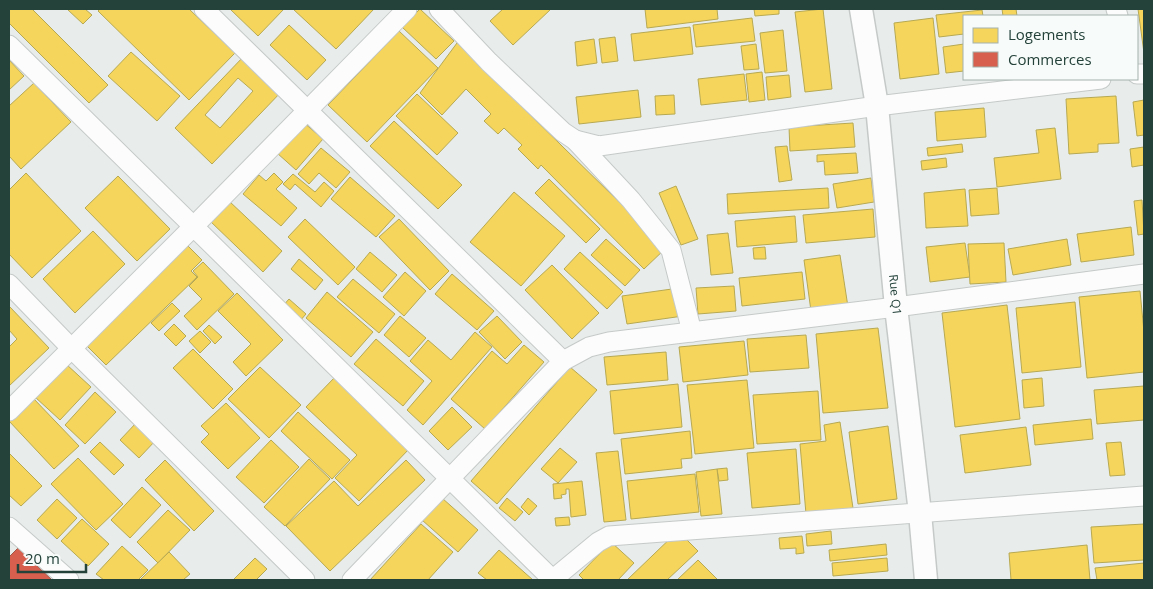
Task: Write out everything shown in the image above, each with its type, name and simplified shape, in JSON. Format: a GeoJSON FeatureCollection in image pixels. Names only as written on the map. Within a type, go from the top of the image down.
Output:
{"type":"FeatureCollection","features":[{"type":"Feature","properties":{"kind":"street"},"geometry":{"type":"LineString","coordinates":[[204,9],[563,361]]}},
{"type":"Feature","properties":{"kind":"street"},"geometry":{"type":"LineString","coordinates":[[9,411],[408,9]]}},
{"type":"Feature","properties":{"kind":"street"},"geometry":{"type":"LineString","coordinates":[[439,9],[489,62],[563,132],[575,140],[631,200],[671,250],[692,332]]}},
{"type":"Feature","properties":{"kind":"street","name":"Rue Q1"},"geometry":{"type":"LineString","coordinates":[[861,9],[877,106],[896,307],[926,580]]}},
{"type":"Feature","properties":{"kind":"street"},"geometry":{"type":"LineString","coordinates":[[9,45],[552,580],[598,542],[609,536],[1144,496]]}},
{"type":"Feature","properties":{"kind":"street"},"geometry":{"type":"LineString","coordinates":[[575,140],[600,146],[877,106],[1093,80]]}},
{"type":"Feature","properties":{"kind":"street"},"geometry":{"type":"LineString","coordinates":[[352,580],[563,361],[589,347],[609,342],[1144,274]]}},
{"type":"Feature","properties":{"kind":"street"},"geometry":{"type":"LineString","coordinates":[[9,284],[305,580]]}},
{"type":"Feature","properties":{"kind":"street"},"geometry":{"type":"LineString","coordinates":[[9,527],[69,580]]}},
{"type":"Feature","properties":{"kind":"building: Logements"},"geometry":{"type":"Polygon","coordinates":[[[9,9],[32,9],[108,85],[89,103],[9,23],[9,9]]]}},
{"type":"Feature","properties":{"kind":"building: Logements"},"geometry":{"type":"Polygon","coordinates":[[[67,9],[85,9],[92,15],[83,24],[67,9]]]}},
{"type":"Feature","properties":{"kind":"building: Logements"},"geometry":{"type":"Polygon","coordinates":[[[100,9],[189,9],[235,53],[189,100],[98,11],[100,9]]]}},
{"type":"Feature","properties":{"kind":"building: Logements"},"geometry":{"type":"Polygon","coordinates":[[[230,9],[284,9],[258,36],[230,9]]]}},
{"type":"Feature","properties":{"kind":"building: Logements"},"geometry":{"type":"Polygon","coordinates":[[[293,9],[374,9],[336,49],[293,9]]]}},
{"type":"Feature","properties":{"kind":"building: Logements"},"geometry":{"type":"Polygon","coordinates":[[[420,9],[454,41],[436,59],[402,27],[420,9]]]}},
{"type":"Feature","properties":{"kind":"building: Logements"},"geometry":{"type":"Polygon","coordinates":[[[503,9],[551,9],[513,45],[490,21],[503,9]]]}},
{"type":"Feature","properties":{"kind":"building: Logements"},"geometry":{"type":"Polygon","coordinates":[[[645,9],[717,9],[718,19],[647,28],[645,9]]]}},
{"type":"Feature","properties":{"kind":"building: Logements"},"geometry":{"type":"Polygon","coordinates":[[[754,9],[779,9],[779,14],[755,16],[754,9]]]}},
{"type":"Feature","properties":{"kind":"building: Logements"},"geometry":{"type":"Polygon","coordinates":[[[823,9],[832,89],[805,92],[795,12],[823,9]]]}},
{"type":"Feature","properties":{"kind":"building: Logements"},"geometry":{"type":"Polygon","coordinates":[[[1002,9],[1016,9],[1017,15],[1003,15],[1002,9]]]}},
{"type":"Feature","properties":{"kind":"building: Logements"},"geometry":{"type":"Polygon","coordinates":[[[1138,9],[1144,9],[1144,53],[1138,9]]]}},
{"type":"Feature","properties":{"kind":"building: Logements"},"geometry":{"type":"Polygon","coordinates":[[[982,10],[983,15],[963,15],[963,34],[939,37],[936,15],[982,10]]]}},
{"type":"Feature","properties":{"kind":"building: Logements"},"geometry":{"type":"Polygon","coordinates":[[[752,18],[755,41],[696,47],[693,25],[752,18]]]}},
{"type":"Feature","properties":{"kind":"building: Logements"},"geometry":{"type":"Polygon","coordinates":[[[933,18],[939,74],[900,79],[894,23],[933,18]]]}},
{"type":"Feature","properties":{"kind":"building: Logements"},"geometry":{"type":"Polygon","coordinates":[[[289,25],[326,60],[307,80],[270,45],[289,25]]]}},
{"type":"Feature","properties":{"kind":"building: Logements"},"geometry":{"type":"Polygon","coordinates":[[[690,27],[693,54],[634,61],[631,34],[690,27]]]}},
{"type":"Feature","properties":{"kind":"building: Logements"},"geometry":{"type":"Polygon","coordinates":[[[783,30],[787,71],[765,73],[760,33],[783,30]]]}},
{"type":"Feature","properties":{"kind":"building: Logements"},"geometry":{"type":"Polygon","coordinates":[[[399,31],[438,68],[367,142],[328,105],[399,31]]]}},
{"type":"Feature","properties":{"kind":"building: Logements"},"geometry":{"type":"Polygon","coordinates":[[[615,37],[618,61],[602,63],[599,39],[615,37]]]}},
{"type":"Feature","properties":{"kind":"building: Logements"},"geometry":{"type":"Polygon","coordinates":[[[594,39],[597,63],[577,66],[575,42],[594,39]]]}},
{"type":"Feature","properties":{"kind":"building: Logements"},"geometry":{"type":"Polygon","coordinates":[[[457,43],[666,248],[644,269],[541,165],[538,169],[518,149],[522,145],[504,128],[498,134],[484,121],[491,114],[466,89],[442,115],[420,93],[457,43]]]}},
{"type":"Feature","properties":{"kind":"building: Logements"},"geometry":{"type":"Polygon","coordinates":[[[756,44],[759,69],[744,70],[741,46],[756,44]]]}},
{"type":"Feature","properties":{"kind":"building: Logements"},"geometry":{"type":"Polygon","coordinates":[[[963,44],[963,71],[946,73],[943,47],[963,44]]]}},
{"type":"Feature","properties":{"kind":"building: Logements"},"geometry":{"type":"Polygon","coordinates":[[[131,52],[180,96],[157,121],[108,76],[131,52]]]}},
{"type":"Feature","properties":{"kind":"building: Logements"},"geometry":{"type":"Polygon","coordinates":[[[245,55],[283,90],[212,164],[175,128],[245,55]],[[238,78],[205,115],[220,128],[253,91],[238,78]]]}},
{"type":"Feature","properties":{"kind":"building: Logements"},"geometry":{"type":"Polygon","coordinates":[[[9,60],[24,76],[9,90],[9,60]]]}},
{"type":"Feature","properties":{"kind":"building: Logements"},"geometry":{"type":"Polygon","coordinates":[[[762,72],[765,100],[749,102],[746,74],[762,72]]]}},
{"type":"Feature","properties":{"kind":"building: Logements"},"geometry":{"type":"Polygon","coordinates":[[[744,74],[747,100],[701,105],[698,79],[744,74]]]}},
{"type":"Feature","properties":{"kind":"building: Logements"},"geometry":{"type":"Polygon","coordinates":[[[789,75],[791,97],[768,100],[766,77],[789,75]]]}},
{"type":"Feature","properties":{"kind":"building: Logements"},"geometry":{"type":"Polygon","coordinates":[[[34,83],[71,122],[21,169],[9,156],[9,106],[34,83]]]}},
{"type":"Feature","properties":{"kind":"building: Logements"},"geometry":{"type":"Polygon","coordinates":[[[638,90],[641,117],[579,124],[576,97],[638,90]]]}},
{"type":"Feature","properties":{"kind":"building: Logements"},"geometry":{"type":"Polygon","coordinates":[[[417,94],[458,133],[437,155],[396,116],[417,94]]]}},
{"type":"Feature","properties":{"kind":"building: Logements"},"geometry":{"type":"Polygon","coordinates":[[[674,95],[675,114],[656,115],[655,96],[674,95]]]}},
{"type":"Feature","properties":{"kind":"building: Logements"},"geometry":{"type":"Polygon","coordinates":[[[1116,96],[1119,143],[1098,144],[1098,152],[1069,154],[1066,99],[1116,96]]]}},
{"type":"Feature","properties":{"kind":"building: Logements"},"geometry":{"type":"Polygon","coordinates":[[[1144,100],[1144,135],[1137,136],[1133,102],[1144,100]]]}},
{"type":"Feature","properties":{"kind":"building: Logements"},"geometry":{"type":"Polygon","coordinates":[[[984,108],[986,137],[937,141],[935,112],[984,108]]]}},
{"type":"Feature","properties":{"kind":"building: Logements"},"geometry":{"type":"Polygon","coordinates":[[[394,121],[462,185],[438,209],[370,146],[394,121]]]}},
{"type":"Feature","properties":{"kind":"building: Logements"},"geometry":{"type":"Polygon","coordinates":[[[303,122],[323,139],[296,170],[277,153],[303,122]]]}},
{"type":"Feature","properties":{"kind":"building: Logements"},"geometry":{"type":"Polygon","coordinates":[[[853,123],[855,147],[790,151],[789,127],[853,123]]]}},
{"type":"Feature","properties":{"kind":"building: Logements"},"geometry":{"type":"Polygon","coordinates":[[[1055,128],[1061,179],[997,187],[994,158],[1039,153],[1036,130],[1055,128]]]}},
{"type":"Feature","properties":{"kind":"building: Logements"},"geometry":{"type":"Polygon","coordinates":[[[962,144],[963,152],[928,156],[927,148],[962,144]]]}},
{"type":"Feature","properties":{"kind":"building: Logements"},"geometry":{"type":"Polygon","coordinates":[[[787,146],[792,180],[779,182],[775,147],[787,146]]]}},
{"type":"Feature","properties":{"kind":"building: Logements"},"geometry":{"type":"Polygon","coordinates":[[[1144,147],[1144,165],[1132,167],[1130,149],[1144,147]]]}},
{"type":"Feature","properties":{"kind":"building: Logements"},"geometry":{"type":"Polygon","coordinates":[[[321,148],[350,172],[336,188],[319,173],[309,184],[298,174],[321,148]]]}},
{"type":"Feature","properties":{"kind":"building: Logements"},"geometry":{"type":"Polygon","coordinates":[[[856,153],[858,173],[825,175],[824,161],[817,162],[817,155],[856,153]]]}},
{"type":"Feature","properties":{"kind":"building: Logements"},"geometry":{"type":"Polygon","coordinates":[[[946,158],[947,167],[922,170],[921,161],[946,158]]]}},
{"type":"Feature","properties":{"kind":"building: Logements"},"geometry":{"type":"Polygon","coordinates":[[[26,173],[81,231],[32,278],[9,254],[9,190],[26,173]]]}},
{"type":"Feature","properties":{"kind":"building: Logements"},"geometry":{"type":"Polygon","coordinates":[[[274,173],[283,182],[276,189],[297,208],[281,226],[243,194],[259,175],[266,181],[274,173]]]}},
{"type":"Feature","properties":{"kind":"building: Logements"},"geometry":{"type":"Polygon","coordinates":[[[293,174],[315,192],[324,182],[334,191],[321,207],[295,184],[290,190],[283,184],[293,174]]]}},
{"type":"Feature","properties":{"kind":"building: Logements"},"geometry":{"type":"Polygon","coordinates":[[[118,176],[170,229],[137,261],[85,208],[118,176]]]}},
{"type":"Feature","properties":{"kind":"building: Logements"},"geometry":{"type":"Polygon","coordinates":[[[350,177],[395,216],[376,237],[331,199],[350,177]]]}},
{"type":"Feature","properties":{"kind":"building: Logements"},"geometry":{"type":"Polygon","coordinates":[[[871,178],[874,202],[837,208],[833,184],[871,178]]]}},
{"type":"Feature","properties":{"kind":"building: Logements"},"geometry":{"type":"Polygon","coordinates":[[[549,179],[600,229],[586,243],[535,193],[549,179]]]}},
{"type":"Feature","properties":{"kind":"building: Logements"},"geometry":{"type":"Polygon","coordinates":[[[676,186],[698,239],[681,245],[659,193],[676,186]]]}},
{"type":"Feature","properties":{"kind":"building: Logements"},"geometry":{"type":"Polygon","coordinates":[[[828,188],[829,208],[728,214],[727,194],[828,188]]]}},
{"type":"Feature","properties":{"kind":"building: Logements"},"geometry":{"type":"Polygon","coordinates":[[[997,188],[999,214],[971,216],[969,190],[997,188]]]}},
{"type":"Feature","properties":{"kind":"building: Logements"},"geometry":{"type":"Polygon","coordinates":[[[965,189],[968,226],[926,228],[924,193],[965,189]]]}},
{"type":"Feature","properties":{"kind":"building: Logements"},"geometry":{"type":"Polygon","coordinates":[[[514,192],[565,236],[521,286],[470,242],[514,192]]]}},
{"type":"Feature","properties":{"kind":"building: Logements"},"geometry":{"type":"Polygon","coordinates":[[[1142,200],[1144,234],[1138,235],[1134,201],[1142,200]]]}},
{"type":"Feature","properties":{"kind":"building: Logements"},"geometry":{"type":"Polygon","coordinates":[[[229,201],[282,251],[263,272],[210,221],[229,201]]]}},
{"type":"Feature","properties":{"kind":"building: Logements"},"geometry":{"type":"Polygon","coordinates":[[[873,209],[875,237],[806,243],[803,215],[873,209]]]}},
{"type":"Feature","properties":{"kind":"building: Logements"},"geometry":{"type":"Polygon","coordinates":[[[795,216],[797,242],[737,247],[735,221],[795,216]]]}},
{"type":"Feature","properties":{"kind":"building: Logements"},"geometry":{"type":"Polygon","coordinates":[[[305,219],[355,267],[338,285],[288,237],[305,219]]]}},
{"type":"Feature","properties":{"kind":"building: Logements"},"geometry":{"type":"Polygon","coordinates":[[[399,219],[449,271],[430,290],[379,237],[399,219]]]}},
{"type":"Feature","properties":{"kind":"building: Logements"},"geometry":{"type":"Polygon","coordinates":[[[1131,227],[1134,255],[1081,262],[1077,234],[1131,227]]]}},
{"type":"Feature","properties":{"kind":"building: Logements"},"geometry":{"type":"Polygon","coordinates":[[[93,231],[125,264],[75,313],[43,279],[93,231]]]}},
{"type":"Feature","properties":{"kind":"building: Logements"},"geometry":{"type":"Polygon","coordinates":[[[728,233],[733,273],[711,275],[707,235],[728,233]]]}},
{"type":"Feature","properties":{"kind":"building: Logements"},"geometry":{"type":"Polygon","coordinates":[[[606,239],[640,270],[625,286],[591,255],[606,239]]]}},
{"type":"Feature","properties":{"kind":"building: Logements"},"geometry":{"type":"Polygon","coordinates":[[[1067,239],[1071,265],[1013,275],[1008,249],[1067,239]]]}},
{"type":"Feature","properties":{"kind":"building: Logements"},"geometry":{"type":"Polygon","coordinates":[[[965,243],[970,277],[930,282],[926,247],[965,243]]]}},
{"type":"Feature","properties":{"kind":"building: Logements"},"geometry":{"type":"Polygon","coordinates":[[[1004,243],[1006,282],[970,284],[968,244],[1004,243]]]}},
{"type":"Feature","properties":{"kind":"building: Logements"},"geometry":{"type":"Polygon","coordinates":[[[187,245],[202,260],[191,271],[197,277],[106,365],[85,344],[187,245]]]}},
{"type":"Feature","properties":{"kind":"building: Logements"},"geometry":{"type":"Polygon","coordinates":[[[765,247],[766,259],[754,259],[753,248],[765,247]]]}},
{"type":"Feature","properties":{"kind":"building: Logements"},"geometry":{"type":"Polygon","coordinates":[[[370,252],[397,275],[382,292],[356,269],[370,252]]]}},
{"type":"Feature","properties":{"kind":"building: Logements"},"geometry":{"type":"Polygon","coordinates":[[[580,252],[623,292],[607,309],[564,269],[580,252]]]}},
{"type":"Feature","properties":{"kind":"building: Logements"},"geometry":{"type":"Polygon","coordinates":[[[840,255],[848,307],[811,311],[804,260],[840,255]]]}},
{"type":"Feature","properties":{"kind":"building: Logements"},"geometry":{"type":"Polygon","coordinates":[[[299,259],[323,280],[315,290],[291,269],[299,259]]]}},
{"type":"Feature","properties":{"kind":"building: Logements"},"geometry":{"type":"Polygon","coordinates":[[[203,262],[234,294],[197,330],[184,316],[202,299],[189,286],[198,277],[193,271],[203,262]]]}},
{"type":"Feature","properties":{"kind":"building: Logements"},"geometry":{"type":"Polygon","coordinates":[[[552,265],[599,313],[572,339],[525,290],[552,265]]]}},
{"type":"Feature","properties":{"kind":"building: Logements"},"geometry":{"type":"Polygon","coordinates":[[[405,272],[426,291],[404,316],[383,297],[405,272]]]}},
{"type":"Feature","properties":{"kind":"building: Logements"},"geometry":{"type":"Polygon","coordinates":[[[802,272],[805,299],[742,306],[739,278],[802,272]]]}},
{"type":"Feature","properties":{"kind":"building: Logements"},"geometry":{"type":"Polygon","coordinates":[[[452,274],[494,311],[477,330],[435,294],[452,274]]]}},
{"type":"Feature","properties":{"kind":"building: Logements"},"geometry":{"type":"Polygon","coordinates":[[[353,279],[395,314],[379,333],[337,297],[353,279]]]}},
{"type":"Feature","properties":{"kind":"building: Logements"},"geometry":{"type":"Polygon","coordinates":[[[734,286],[736,311],[698,314],[696,288],[734,286]]]}},
{"type":"Feature","properties":{"kind":"building: Logements"},"geometry":{"type":"Polygon","coordinates":[[[679,288],[683,316],[627,324],[622,296],[679,288]]]}},
{"type":"Feature","properties":{"kind":"building: Logements"},"geometry":{"type":"Polygon","coordinates":[[[1140,291],[1144,332],[1144,372],[1087,378],[1079,297],[1140,291]]]}},
{"type":"Feature","properties":{"kind":"building: Logements"},"geometry":{"type":"Polygon","coordinates":[[[327,292],[373,332],[351,357],[306,318],[327,292]]]}},
{"type":"Feature","properties":{"kind":"building: Logements"},"geometry":{"type":"Polygon","coordinates":[[[237,293],[283,340],[246,376],[233,362],[251,344],[218,311],[237,293]]]}},
{"type":"Feature","properties":{"kind":"building: Logements"},"geometry":{"type":"Polygon","coordinates":[[[289,299],[306,314],[299,322],[282,307],[289,299]]]}},
{"type":"Feature","properties":{"kind":"building: Logements"},"geometry":{"type":"Polygon","coordinates":[[[1075,302],[1081,367],[1022,373],[1016,308],[1075,302]]]}},
{"type":"Feature","properties":{"kind":"building: Logements"},"geometry":{"type":"Polygon","coordinates":[[[172,303],[180,311],[159,331],[151,323],[172,303]]]}},
{"type":"Feature","properties":{"kind":"building: Logements"},"geometry":{"type":"Polygon","coordinates":[[[1007,305],[1020,419],[955,427],[942,313],[1007,305]]]}},
{"type":"Feature","properties":{"kind":"building: Logements"},"geometry":{"type":"Polygon","coordinates":[[[9,306],[49,348],[9,386],[9,347],[17,339],[9,330],[9,306]]]}},
{"type":"Feature","properties":{"kind":"building: Logements"},"geometry":{"type":"Polygon","coordinates":[[[400,316],[426,338],[409,357],[384,335],[400,316]]]}},
{"type":"Feature","properties":{"kind":"building: Logements"},"geometry":{"type":"Polygon","coordinates":[[[497,316],[522,342],[505,359],[479,332],[497,316]]]}},
{"type":"Feature","properties":{"kind":"building: Logements"},"geometry":{"type":"Polygon","coordinates":[[[174,324],[186,336],[176,346],[164,334],[174,324]]]}},
{"type":"Feature","properties":{"kind":"building: Logements"},"geometry":{"type":"Polygon","coordinates":[[[209,325],[222,337],[215,344],[203,331],[209,325]]]}},
{"type":"Feature","properties":{"kind":"building: Logements"},"geometry":{"type":"Polygon","coordinates":[[[878,328],[888,408],[823,413],[816,334],[878,328]]]}},
{"type":"Feature","properties":{"kind":"building: Logements"},"geometry":{"type":"Polygon","coordinates":[[[200,331],[211,342],[200,353],[189,341],[200,331]]]}},
{"type":"Feature","properties":{"kind":"building: Logements"},"geometry":{"type":"Polygon","coordinates":[[[475,332],[492,347],[423,425],[407,410],[432,381],[410,361],[428,340],[451,360],[475,332]]]}},
{"type":"Feature","properties":{"kind":"building: Logements"},"geometry":{"type":"Polygon","coordinates":[[[806,335],[809,368],[750,372],[747,339],[806,335]]]}},
{"type":"Feature","properties":{"kind":"building: Logements"},"geometry":{"type":"Polygon","coordinates":[[[376,339],[424,381],[403,406],[354,364],[376,339]]]}},
{"type":"Feature","properties":{"kind":"building: Logements"},"geometry":{"type":"Polygon","coordinates":[[[744,341],[748,375],[683,382],[679,347],[744,341]]]}},
{"type":"Feature","properties":{"kind":"building: Logements"},"geometry":{"type":"Polygon","coordinates":[[[524,345],[544,362],[485,429],[451,399],[492,351],[507,364],[524,345]]]}},
{"type":"Feature","properties":{"kind":"building: Logements"},"geometry":{"type":"Polygon","coordinates":[[[193,349],[233,389],[213,409],[173,368],[193,349]]]}},
{"type":"Feature","properties":{"kind":"building: Logements"},"geometry":{"type":"Polygon","coordinates":[[[666,352],[668,380],[607,385],[604,357],[666,352]]]}},
{"type":"Feature","properties":{"kind":"building: Logements"},"geometry":{"type":"Polygon","coordinates":[[[66,364],[91,387],[60,420],[35,397],[66,364]]]}},
{"type":"Feature","properties":{"kind":"building: Logements"},"geometry":{"type":"Polygon","coordinates":[[[260,367],[301,405],[269,438],[228,399],[260,367]]]}},
{"type":"Feature","properties":{"kind":"building: Logements"},"geometry":{"type":"Polygon","coordinates":[[[570,367],[597,390],[497,504],[471,481],[570,367]]]}},
{"type":"Feature","properties":{"kind":"building: Logements"},"geometry":{"type":"Polygon","coordinates":[[[335,377],[410,448],[359,501],[335,478],[357,455],[306,407],[335,377]]]}},
{"type":"Feature","properties":{"kind":"building: Logements"},"geometry":{"type":"Polygon","coordinates":[[[1042,378],[1044,406],[1024,408],[1022,380],[1042,378]]]}},
{"type":"Feature","properties":{"kind":"building: Logements"},"geometry":{"type":"Polygon","coordinates":[[[747,380],[754,448],[695,454],[687,385],[747,380]]]}},
{"type":"Feature","properties":{"kind":"building: Logements"},"geometry":{"type":"Polygon","coordinates":[[[678,384],[682,427],[614,434],[610,391],[678,384]]]}},
{"type":"Feature","properties":{"kind":"building: Logements"},"geometry":{"type":"Polygon","coordinates":[[[1144,386],[1144,420],[1097,424],[1094,390],[1144,386]]]}},
{"type":"Feature","properties":{"kind":"building: Logements"},"geometry":{"type":"Polygon","coordinates":[[[818,391],[821,440],[757,444],[753,395],[818,391]]]}},
{"type":"Feature","properties":{"kind":"building: Logements"},"geometry":{"type":"Polygon","coordinates":[[[95,392],[116,412],[85,444],[65,425],[95,392]]]}},
{"type":"Feature","properties":{"kind":"building: Logements"},"geometry":{"type":"Polygon","coordinates":[[[33,398],[79,446],[54,469],[9,421],[33,398]]]}},
{"type":"Feature","properties":{"kind":"building: Logements"},"geometry":{"type":"Polygon","coordinates":[[[226,403],[260,438],[228,469],[201,442],[209,434],[201,426],[226,403]]]}},
{"type":"Feature","properties":{"kind":"building: Logements"},"geometry":{"type":"Polygon","coordinates":[[[452,407],[472,427],[448,450],[429,431],[452,407]]]}},
{"type":"Feature","properties":{"kind":"building: Logements"},"geometry":{"type":"Polygon","coordinates":[[[298,412],[350,460],[332,479],[281,431],[298,412]]]}},
{"type":"Feature","properties":{"kind":"building: Logements"},"geometry":{"type":"Polygon","coordinates":[[[1091,419],[1093,439],[1035,445],[1033,425],[1091,419]]]}},
{"type":"Feature","properties":{"kind":"building: Logements"},"geometry":{"type":"Polygon","coordinates":[[[137,422],[156,440],[139,458],[120,440],[137,422]]]}},
{"type":"Feature","properties":{"kind":"building: Logements"},"geometry":{"type":"Polygon","coordinates":[[[840,422],[853,508],[806,514],[800,444],[826,441],[824,425],[840,422]]]}},
{"type":"Feature","properties":{"kind":"building: Logements"},"geometry":{"type":"Polygon","coordinates":[[[888,426],[897,499],[858,504],[849,432],[888,426]]]}},
{"type":"Feature","properties":{"kind":"building: Logements"},"geometry":{"type":"Polygon","coordinates":[[[1026,427],[1031,465],[965,473],[960,435],[1026,427]]]}},
{"type":"Feature","properties":{"kind":"building: Logements"},"geometry":{"type":"Polygon","coordinates":[[[690,431],[692,458],[681,459],[682,468],[625,474],[621,439],[690,431]]]}},
{"type":"Feature","properties":{"kind":"building: Logements"},"geometry":{"type":"Polygon","coordinates":[[[271,440],[299,467],[264,503],[236,477],[271,440]]]}},
{"type":"Feature","properties":{"kind":"building: Logements"},"geometry":{"type":"Polygon","coordinates":[[[100,442],[124,465],[114,475],[90,452],[100,442]]]}},
{"type":"Feature","properties":{"kind":"building: Logements"},"geometry":{"type":"Polygon","coordinates":[[[1121,442],[1125,475],[1110,476],[1106,443],[1121,442]]]}},
{"type":"Feature","properties":{"kind":"building: Logements"},"geometry":{"type":"Polygon","coordinates":[[[560,448],[577,462],[558,483],[541,469],[560,448]]]}},
{"type":"Feature","properties":{"kind":"building: Logements"},"geometry":{"type":"Polygon","coordinates":[[[796,449],[800,504],[752,508],[747,453],[796,449]]]}},
{"type":"Feature","properties":{"kind":"building: Logements"},"geometry":{"type":"Polygon","coordinates":[[[618,451],[626,520],[604,522],[596,453],[618,451]]]}},
{"type":"Feature","properties":{"kind":"building: Logements"},"geometry":{"type":"Polygon","coordinates":[[[9,453],[42,486],[21,506],[9,495],[9,453]]]}},
{"type":"Feature","properties":{"kind":"building: Logements"},"geometry":{"type":"Polygon","coordinates":[[[78,458],[123,504],[96,530],[51,484],[78,458]]]}},
{"type":"Feature","properties":{"kind":"building: Logements"},"geometry":{"type":"Polygon","coordinates":[[[309,459],[330,479],[285,526],[264,507],[309,459]]]}},
{"type":"Feature","properties":{"kind":"building: Logements"},"geometry":{"type":"Polygon","coordinates":[[[165,460],[214,511],[194,531],[145,480],[165,460]]]}},
{"type":"Feature","properties":{"kind":"building: Logements"},"geometry":{"type":"Polygon","coordinates":[[[406,460],[425,480],[330,571],[286,526],[334,481],[358,506],[406,460]]]}},
{"type":"Feature","properties":{"kind":"building: Logements"},"geometry":{"type":"Polygon","coordinates":[[[727,468],[728,480],[719,481],[717,469],[727,468]]]}},
{"type":"Feature","properties":{"kind":"building: Logements"},"geometry":{"type":"Polygon","coordinates":[[[717,469],[722,514],[701,516],[696,472],[717,469]]]}},
{"type":"Feature","properties":{"kind":"building: Logements"},"geometry":{"type":"Polygon","coordinates":[[[695,474],[699,512],[631,519],[627,481],[695,474]]]}},
{"type":"Feature","properties":{"kind":"building: Logements"},"geometry":{"type":"Polygon","coordinates":[[[582,481],[586,515],[571,517],[569,489],[566,489],[566,494],[561,495],[562,498],[554,499],[553,484],[582,481]]]}},
{"type":"Feature","properties":{"kind":"building: Logements"},"geometry":{"type":"Polygon","coordinates":[[[142,487],[161,505],[130,538],[111,520],[142,487]]]}},
{"type":"Feature","properties":{"kind":"building: Logements"},"geometry":{"type":"Polygon","coordinates":[[[442,498],[478,530],[458,552],[422,520],[442,498]]]}},
{"type":"Feature","properties":{"kind":"building: Logements"},"geometry":{"type":"Polygon","coordinates":[[[507,498],[523,512],[515,521],[499,508],[507,498]]]}},
{"type":"Feature","properties":{"kind":"building: Logements"},"geometry":{"type":"Polygon","coordinates":[[[528,498],[537,506],[529,515],[521,507],[528,498]]]}},
{"type":"Feature","properties":{"kind":"building: Logements"},"geometry":{"type":"Polygon","coordinates":[[[57,499],[77,518],[57,539],[37,520],[57,499]]]}},
{"type":"Feature","properties":{"kind":"building: Logements"},"geometry":{"type":"Polygon","coordinates":[[[168,510],[190,530],[158,563],[137,542],[168,510]]]}},
{"type":"Feature","properties":{"kind":"building: Logements"},"geometry":{"type":"Polygon","coordinates":[[[569,517],[570,525],[556,526],[555,518],[569,517]]]}},
{"type":"Feature","properties":{"kind":"building: Logements"},"geometry":{"type":"Polygon","coordinates":[[[82,519],[109,544],[88,566],[61,541],[82,519]]]}},
{"type":"Feature","properties":{"kind":"building: Logements"},"geometry":{"type":"Polygon","coordinates":[[[421,524],[453,552],[428,580],[370,580],[421,524]]]}},
{"type":"Feature","properties":{"kind":"building: Logements"},"geometry":{"type":"Polygon","coordinates":[[[1144,524],[1144,560],[1094,563],[1091,527],[1144,524]]]}},
{"type":"Feature","properties":{"kind":"building: Logements"},"geometry":{"type":"Polygon","coordinates":[[[678,531],[698,551],[667,580],[627,580],[678,531]]]}},
{"type":"Feature","properties":{"kind":"building: Logements"},"geometry":{"type":"Polygon","coordinates":[[[831,531],[832,544],[807,546],[806,534],[831,531]]]}},
{"type":"Feature","properties":{"kind":"building: Logements"},"geometry":{"type":"Polygon","coordinates":[[[802,536],[804,553],[796,554],[796,548],[780,549],[779,538],[802,536]]]}},
{"type":"Feature","properties":{"kind":"building: Logements"},"geometry":{"type":"Polygon","coordinates":[[[611,542],[634,563],[618,580],[584,580],[579,575],[611,542]]]}},
{"type":"Feature","properties":{"kind":"building: Logements"},"geometry":{"type":"Polygon","coordinates":[[[886,544],[887,555],[830,561],[829,550],[886,544]]]}},
{"type":"Feature","properties":{"kind":"building: Logements"},"geometry":{"type":"Polygon","coordinates":[[[1087,545],[1090,580],[1011,580],[1009,553],[1087,545]]]}},
{"type":"Feature","properties":{"kind":"building: Logements"},"geometry":{"type":"Polygon","coordinates":[[[122,546],[148,570],[138,580],[104,580],[96,574],[122,546]]]}},
{"type":"Feature","properties":{"kind":"building: Logements"},"geometry":{"type":"Polygon","coordinates":[[[499,550],[533,580],[487,580],[478,573],[499,550]]]}},
{"type":"Feature","properties":{"kind":"building: Logements"},"geometry":{"type":"Polygon","coordinates":[[[169,552],[190,574],[183,580],[140,580],[169,552]]]}},
{"type":"Feature","properties":{"kind":"building: Logements"},"geometry":{"type":"Polygon","coordinates":[[[255,558],[267,569],[256,580],[233,580],[255,558]]]}},
{"type":"Feature","properties":{"kind":"building: Logements"},"geometry":{"type":"Polygon","coordinates":[[[887,558],[888,571],[833,576],[832,563],[887,558]]]}},
{"type":"Feature","properties":{"kind":"building: Logements"},"geometry":{"type":"Polygon","coordinates":[[[698,560],[718,580],[677,580],[698,560]]]}},
{"type":"Feature","properties":{"kind":"building: Logements"},"geometry":{"type":"Polygon","coordinates":[[[1144,563],[1144,580],[1097,580],[1095,568],[1144,563]]]}},
{"type":"Feature","properties":{"kind":"building: Commerces"},"geometry":{"type":"Polygon","coordinates":[[[18,548],[52,580],[9,580],[9,557],[18,548]]]}}]}
